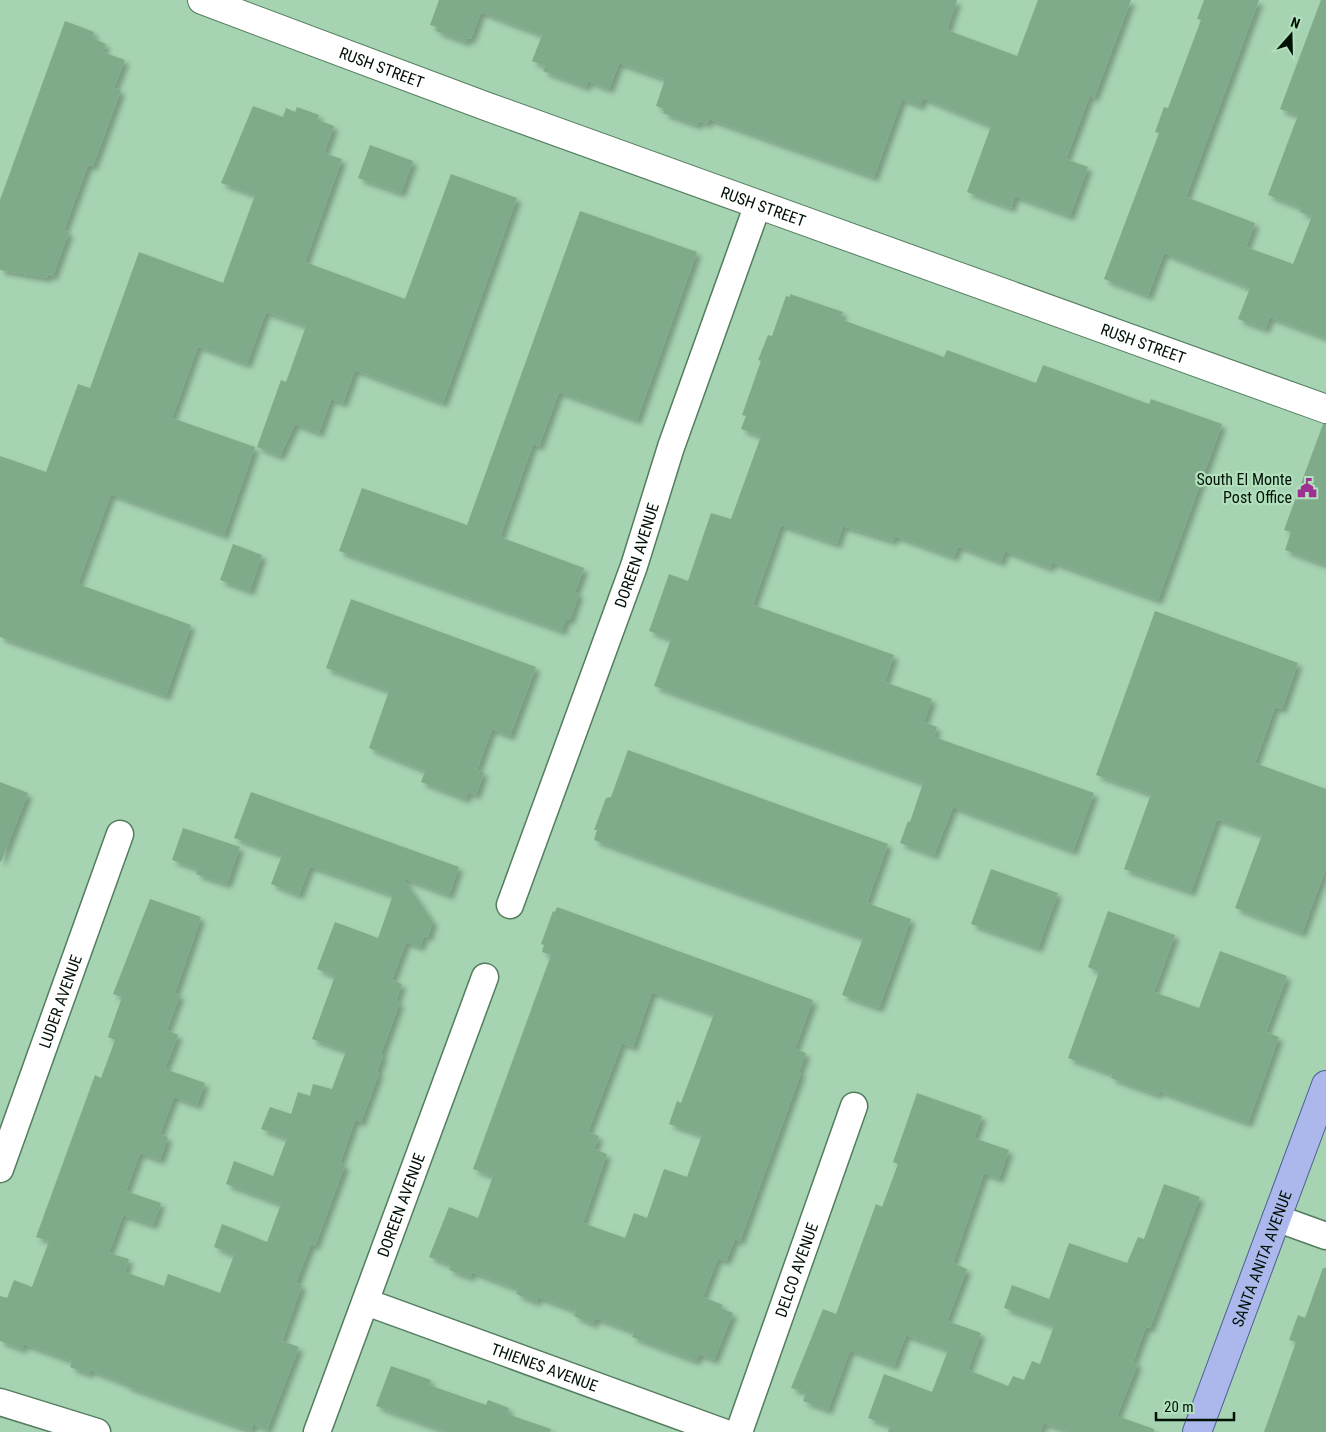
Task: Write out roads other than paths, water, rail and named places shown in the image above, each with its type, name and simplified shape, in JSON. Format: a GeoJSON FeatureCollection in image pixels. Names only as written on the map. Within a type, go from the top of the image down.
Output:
{"type":"FeatureCollection","features":[{"type":"Feature","properties":{"kind":"main road","name":"SANTA ANITA AVENUE"},"geometry":{"type":"LineString","coordinates":[[1197,1432],[1326,1085]]}},
{"type":"Feature","properties":{"kind":"street","name":"RUSH STREET"},"geometry":{"type":"LineString","coordinates":[[202,0],[466,99],[1326,409]]}},
{"type":"Feature","properties":{"kind":"street","name":"DOREEN AVENUE"},"geometry":{"type":"LineString","coordinates":[[510,905],[634,566],[671,447],[758,204]]}},
{"type":"Feature","properties":{"kind":"street","name":"LUDER AVENUE"},"geometry":{"type":"LineString","coordinates":[[0,1169],[120,834]]}},
{"type":"Feature","properties":{"kind":"street","name":"DOREEN AVENUE"},"geometry":{"type":"LineString","coordinates":[[317,1432],[485,977]]}},
{"type":"Feature","properties":{"kind":"street","name":"DELCO AVENUE"},"geometry":{"type":"LineString","coordinates":[[739,1432],[854,1106]]}},
{"type":"Feature","properties":{"kind":"street"},"geometry":{"type":"LineString","coordinates":[[1276,1218],[1326,1236]]}},
{"type":"Feature","properties":{"kind":"street","name":"THIENES AVENUE"},"geometry":{"type":"LineString","coordinates":[[366,1302],[723,1432]]}},
{"type":"Feature","properties":{"kind":"street"},"geometry":{"type":"LineString","coordinates":[[0,1402],[98,1432]]}},
{"type":"Feature","properties":{"kind":"place","name":"South El Monte Post Office"},"geometry":{"type":"Point","coordinates":[1307,488]}}]}
